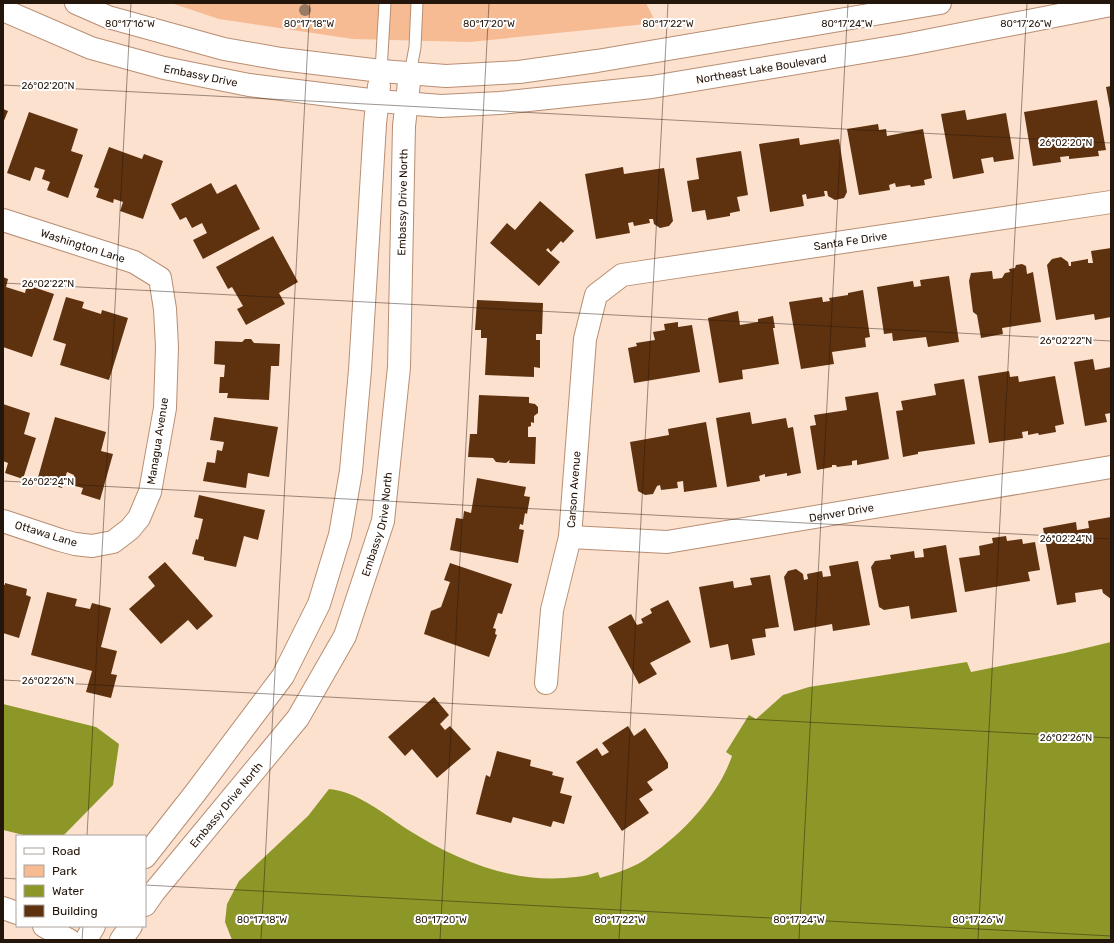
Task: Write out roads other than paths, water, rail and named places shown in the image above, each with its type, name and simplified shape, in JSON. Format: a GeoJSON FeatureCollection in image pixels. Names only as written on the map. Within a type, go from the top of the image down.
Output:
{"type":"FeatureCollection","features":[{"type":"Feature","properties":{"kind":"street"},"geometry":{"type":"LineString","coordinates":[[76,3],[108,16],[224,49],[281,59],[410,74],[446,76],[519,72],[596,61],[940,3]]}},
{"type":"Feature","properties":{"kind":"street","name":"Northeast Lake Boulevard"},"geometry":{"type":"LineString","coordinates":[[407,104],[441,106],[500,104],[652,87],[905,45],[1111,5]]}},
{"type":"Feature","properties":{"kind":"street","name":"Embassy Drive"},"geometry":{"type":"LineString","coordinates":[[3,10],[91,48],[164,68],[249,85],[407,104]]}},
{"type":"Feature","properties":{"kind":"street"},"geometry":{"type":"LineString","coordinates":[[146,856],[283,676],[319,604],[340,535],[351,470],[360,370],[375,124],[381,71]]}},
{"type":"Feature","properties":{"kind":"street","name":"Embassy Drive North"},"geometry":{"type":"LineString","coordinates":[[146,904],[298,718],[344,636],[383,522],[399,367],[404,126],[410,74]]}},
{"type":"Feature","properties":{"kind":"street","name":"Santa Fe Drive"},"geometry":{"type":"LineString","coordinates":[[596,295],[622,275],[1111,202]]}},
{"type":"Feature","properties":{"kind":"street","name":"Washington Lane"},"geometry":{"type":"LineString","coordinates":[[3,220],[134,262],[160,278]]}},
{"type":"Feature","properties":{"kind":"street","name":"Managua Avenue"},"geometry":{"type":"LineString","coordinates":[[113,542],[130,529],[139,518],[150,492],[165,408],[167,347],[165,309],[160,278]]}},
{"type":"Feature","properties":{"kind":"street","name":"Carson Avenue"},"geometry":{"type":"LineString","coordinates":[[546,683],[552,610],[570,537],[585,339],[596,295]]}},
{"type":"Feature","properties":{"kind":"street","name":"Denver Drive"},"geometry":{"type":"LineString","coordinates":[[570,537],[667,542],[1111,467]]}},
{"type":"Feature","properties":{"kind":"street","name":"Ottawa Lane"},"geometry":{"type":"LineString","coordinates":[[3,521],[76,544],[92,546],[113,542]]}},
{"type":"Feature","properties":{"kind":"street"},"geometry":{"type":"LineString","coordinates":[[3,908],[16,913]]}},
{"type":"Feature","properties":{"kind":"street"},"geometry":{"type":"LineString","coordinates":[[46,927],[69,940]]}},
{"type":"Feature","properties":{"kind":"street"},"geometry":{"type":"LineString","coordinates":[[86,940],[93,927]]}},
{"type":"Feature","properties":{"kind":"street"},"geometry":{"type":"LineString","coordinates":[[121,940],[129,927]]}},
{"type":"Feature","properties":{"kind":"lane"},"geometry":{"type":"LineString","coordinates":[[381,71],[385,3]]}},
{"type":"Feature","properties":{"kind":"lane"},"geometry":{"type":"LineString","coordinates":[[410,74],[415,46],[417,3]]}},
{"type":"Feature","properties":{"kind":"water"},"geometry":{"type":"Polygon","coordinates":[[[1111,642],[1111,940],[232,940],[225,922],[227,904],[239,881],[308,816],[329,789],[340,791],[361,799],[428,842],[465,860],[484,867],[504,873],[544,878],[578,877],[598,872],[600,878],[626,869],[645,860],[675,836],[687,824],[709,799],[726,771],[732,756],[726,752],[749,715],[756,719],[783,695],[809,687],[967,662],[971,672],[1111,642]]]}},
{"type":"Feature","properties":{"kind":"water"},"geometry":{"type":"Polygon","coordinates":[[[3,704],[96,727],[119,744],[113,785],[64,835],[24,835],[3,830],[3,704]]]}}]}
